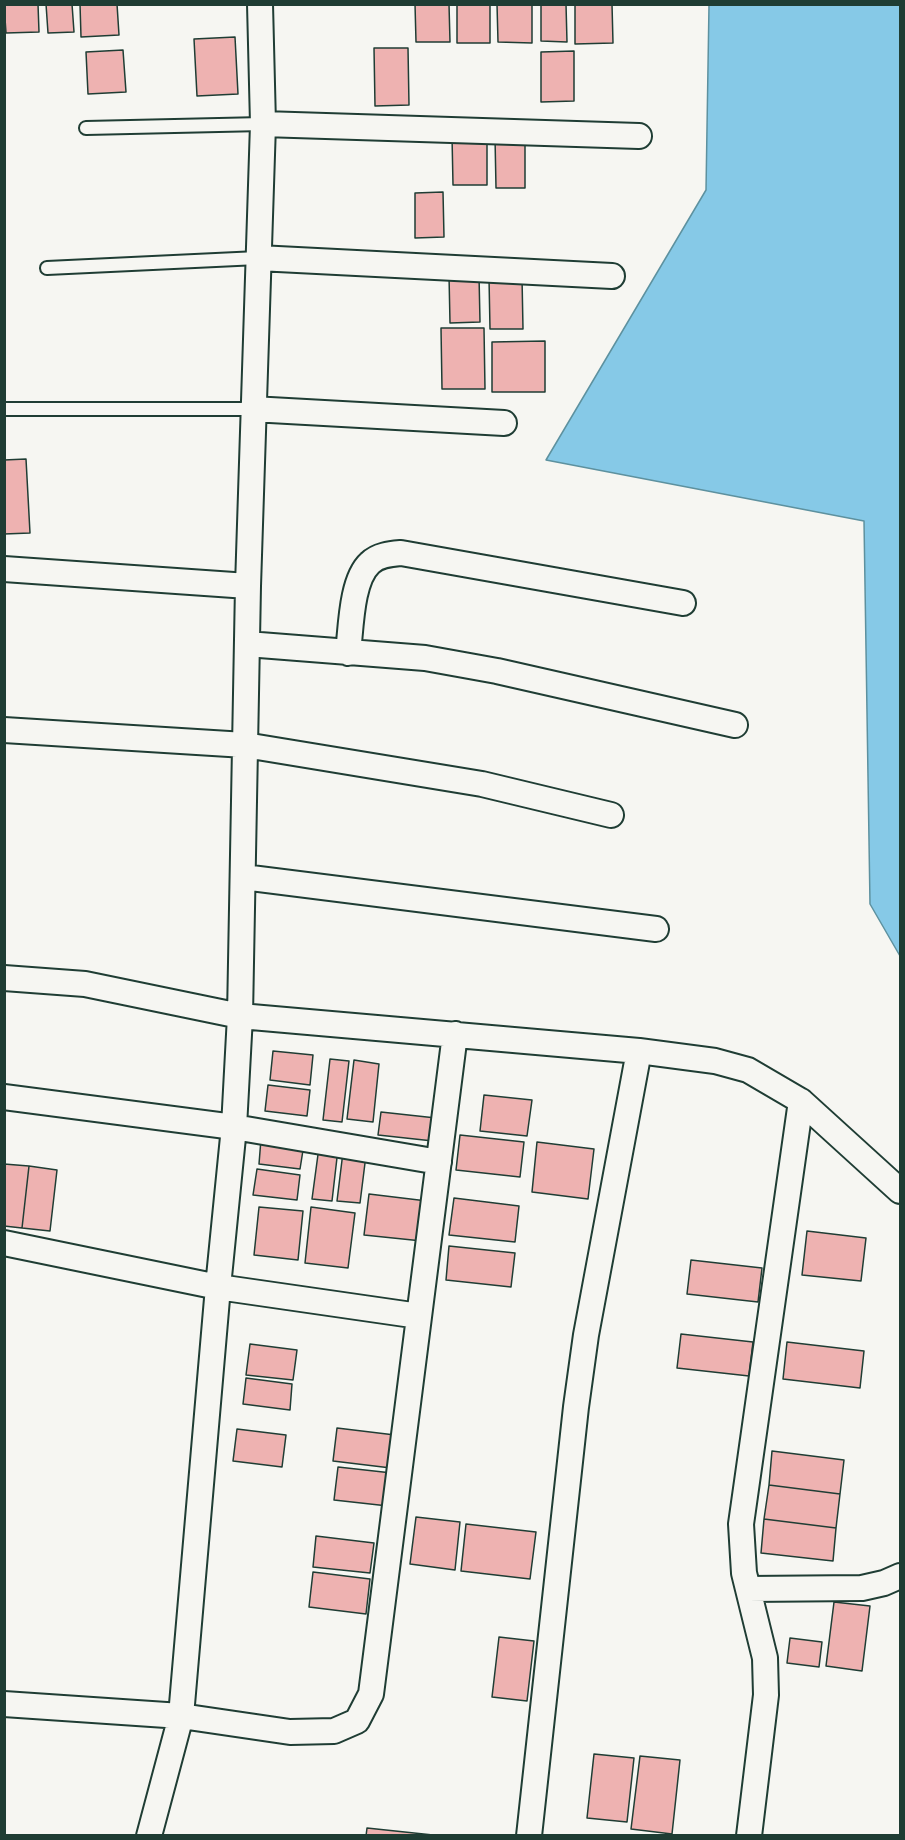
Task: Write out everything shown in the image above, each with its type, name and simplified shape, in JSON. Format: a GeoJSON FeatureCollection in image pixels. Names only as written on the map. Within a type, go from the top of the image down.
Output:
{"type":"FeatureCollection","features":[{"type":"Feature","properties":{"kind":"street"},"geometry":{"type":"LineString","coordinates":[[149,1836],[181,1716],[234,1127],[240,1016],[252,409],[262,123],[260,4]]}},
{"type":"Feature","properties":{"kind":"street"},"geometry":{"type":"LineString","coordinates":[[262,123],[639,136]]}},
{"type":"Feature","properties":{"kind":"street"},"geometry":{"type":"LineString","coordinates":[[258,258],[612,276]]}},
{"type":"Feature","properties":{"kind":"street"},"geometry":{"type":"LineString","coordinates":[[252,409],[504,423]]}},
{"type":"Feature","properties":{"kind":"street"},"geometry":{"type":"LineString","coordinates":[[348,653],[358,582],[369,563],[385,555],[400,553],[682,603]]}},
{"type":"Feature","properties":{"kind":"street"},"geometry":{"type":"LineString","coordinates":[[4,569],[248,586]]}},
{"type":"Feature","properties":{"kind":"street"},"geometry":{"type":"LineString","coordinates":[[247,644],[425,658],[497,671],[735,725]]}},
{"type":"Feature","properties":{"kind":"street"},"geometry":{"type":"LineString","coordinates":[[4,730],[245,744],[482,784],[611,815]]}},
{"type":"Feature","properties":{"kind":"street"},"geometry":{"type":"LineString","coordinates":[[243,877],[656,929]]}},
{"type":"Feature","properties":{"kind":"street"},"geometry":{"type":"LineString","coordinates":[[4,978],[85,984],[240,1016],[639,1051],[715,1061],[747,1070],[801,1101],[900,1191]]}},
{"type":"Feature","properties":{"kind":"street"},"geometry":{"type":"LineString","coordinates":[[4,1704],[181,1716],[290,1732],[334,1731],[357,1721],[371,1694],[455,1034]]}},
{"type":"Feature","properties":{"kind":"street"},"geometry":{"type":"LineString","coordinates":[[529,1836],[586,1335],[639,1051]]}},
{"type":"Feature","properties":{"kind":"street"},"geometry":{"type":"LineString","coordinates":[[4,1097],[234,1127],[439,1162]]}},
{"type":"Feature","properties":{"kind":"street"},"geometry":{"type":"LineString","coordinates":[[749,1836],[766,1695],[765,1658],[744,1572],[741,1524],[801,1101]]}},
{"type":"Feature","properties":{"kind":"street"},"geometry":{"type":"LineString","coordinates":[[4,1243],[218,1287],[419,1316]]}},
{"type":"Feature","properties":{"kind":"street"},"geometry":{"type":"LineString","coordinates":[[748,1589],[862,1588],[884,1583],[900,1576]]}},
{"type":"Feature","properties":{"kind":"lane"},"geometry":{"type":"LineString","coordinates":[[86,128],[262,123]]}},
{"type":"Feature","properties":{"kind":"lane"},"geometry":{"type":"LineString","coordinates":[[47,268],[258,258]]}},
{"type":"Feature","properties":{"kind":"lane"},"geometry":{"type":"LineString","coordinates":[[4,409],[252,409]]}},
{"type":"Feature","properties":{"kind":"water"},"geometry":{"type":"Polygon","coordinates":[[[709,5],[900,5],[900,956],[870,904],[864,521],[546,460],[706,190],[709,5]]]}},
{"type":"Feature","properties":{"kind":"building"},"geometry":{"type":"Polygon","coordinates":[[[4,4],[38,4],[39,32],[6,33],[4,4]]]}},
{"type":"Feature","properties":{"kind":"building"},"geometry":{"type":"Polygon","coordinates":[[[46,4],[72,4],[74,32],[48,33],[46,4]]]}},
{"type":"Feature","properties":{"kind":"building"},"geometry":{"type":"Polygon","coordinates":[[[80,4],[117,4],[119,35],[81,37],[80,4]]]}},
{"type":"Feature","properties":{"kind":"building"},"geometry":{"type":"Polygon","coordinates":[[[415,4],[449,4],[450,42],[416,42],[415,4]]]}},
{"type":"Feature","properties":{"kind":"building"},"geometry":{"type":"Polygon","coordinates":[[[457,4],[490,4],[490,43],[457,43],[457,4]]]}},
{"type":"Feature","properties":{"kind":"building"},"geometry":{"type":"Polygon","coordinates":[[[497,4],[532,4],[532,43],[498,42],[497,4]]]}},
{"type":"Feature","properties":{"kind":"building"},"geometry":{"type":"Polygon","coordinates":[[[541,4],[566,4],[567,42],[541,41],[541,4]]]}},
{"type":"Feature","properties":{"kind":"building"},"geometry":{"type":"Polygon","coordinates":[[[575,4],[612,4],[613,43],[575,44],[575,4]]]}},
{"type":"Feature","properties":{"kind":"building"},"geometry":{"type":"Polygon","coordinates":[[[235,37],[238,94],[197,96],[194,39],[235,37]]]}},
{"type":"Feature","properties":{"kind":"building"},"geometry":{"type":"Polygon","coordinates":[[[374,48],[408,48],[409,105],[375,106],[374,48]]]}},
{"type":"Feature","properties":{"kind":"building"},"geometry":{"type":"Polygon","coordinates":[[[123,50],[126,92],[88,94],[86,52],[123,50]]]}},
{"type":"Feature","properties":{"kind":"building"},"geometry":{"type":"Polygon","coordinates":[[[574,51],[574,101],[541,102],[541,52],[574,51]]]}},
{"type":"Feature","properties":{"kind":"building"},"geometry":{"type":"Polygon","coordinates":[[[487,135],[487,185],[453,185],[452,136],[487,135]]]}},
{"type":"Feature","properties":{"kind":"building"},"geometry":{"type":"Polygon","coordinates":[[[495,137],[525,137],[525,188],[496,188],[495,137]]]}},
{"type":"Feature","properties":{"kind":"building"},"geometry":{"type":"Polygon","coordinates":[[[443,192],[444,237],[415,238],[415,193],[443,192]]]}},
{"type":"Feature","properties":{"kind":"building"},"geometry":{"type":"Polygon","coordinates":[[[449,275],[479,275],[480,322],[450,323],[449,275]]]}},
{"type":"Feature","properties":{"kind":"building"},"geometry":{"type":"Polygon","coordinates":[[[522,277],[523,329],[490,329],[489,278],[522,277]]]}},
{"type":"Feature","properties":{"kind":"building"},"geometry":{"type":"Polygon","coordinates":[[[441,328],[484,328],[485,389],[442,389],[441,328]]]}},
{"type":"Feature","properties":{"kind":"building"},"geometry":{"type":"Polygon","coordinates":[[[545,341],[545,392],[492,392],[492,342],[545,341]]]}},
{"type":"Feature","properties":{"kind":"building"},"geometry":{"type":"Polygon","coordinates":[[[26,459],[30,533],[4,534],[4,460],[26,459]]]}},
{"type":"Feature","properties":{"kind":"building"},"geometry":{"type":"Polygon","coordinates":[[[273,1051],[313,1055],[310,1085],[270,1080],[273,1051]]]}},
{"type":"Feature","properties":{"kind":"building"},"geometry":{"type":"Polygon","coordinates":[[[330,1059],[349,1061],[342,1122],[323,1120],[330,1059]]]}},
{"type":"Feature","properties":{"kind":"building"},"geometry":{"type":"Polygon","coordinates":[[[354,1060],[379,1064],[373,1122],[347,1119],[354,1060]]]}},
{"type":"Feature","properties":{"kind":"building"},"geometry":{"type":"Polygon","coordinates":[[[268,1085],[310,1090],[307,1116],[265,1111],[268,1085]]]}},
{"type":"Feature","properties":{"kind":"building"},"geometry":{"type":"Polygon","coordinates":[[[484,1095],[532,1100],[527,1136],[480,1131],[484,1095]]]}},
{"type":"Feature","properties":{"kind":"building"},"geometry":{"type":"Polygon","coordinates":[[[381,1112],[436,1118],[433,1141],[378,1135],[381,1112]]]}},
{"type":"Feature","properties":{"kind":"building"},"geometry":{"type":"Polygon","coordinates":[[[460,1135],[524,1142],[520,1177],[456,1170],[460,1135]]]}},
{"type":"Feature","properties":{"kind":"building"},"geometry":{"type":"Polygon","coordinates":[[[261,1139],[304,1144],[300,1169],[259,1164],[261,1139]]]}},
{"type":"Feature","properties":{"kind":"building"},"geometry":{"type":"Polygon","coordinates":[[[537,1142],[594,1149],[588,1199],[532,1192],[537,1142]]]}},
{"type":"Feature","properties":{"kind":"building"},"geometry":{"type":"Polygon","coordinates":[[[319,1147],[338,1149],[332,1201],[312,1199],[319,1147]]]}},
{"type":"Feature","properties":{"kind":"building"},"geometry":{"type":"Polygon","coordinates":[[[343,1152],[366,1155],[360,1203],[337,1201],[343,1152]]]}},
{"type":"Feature","properties":{"kind":"building"},"geometry":{"type":"Polygon","coordinates":[[[4,1164],[29,1166],[22,1228],[4,1226],[4,1164]]]}},
{"type":"Feature","properties":{"kind":"building"},"geometry":{"type":"Polygon","coordinates":[[[29,1166],[57,1170],[50,1231],[22,1228],[29,1166]]]}},
{"type":"Feature","properties":{"kind":"building"},"geometry":{"type":"Polygon","coordinates":[[[257,1169],[300,1175],[297,1200],[253,1195],[257,1169]]]}},
{"type":"Feature","properties":{"kind":"building"},"geometry":{"type":"Polygon","coordinates":[[[369,1194],[427,1201],[422,1241],[364,1235],[369,1194]]]}},
{"type":"Feature","properties":{"kind":"building"},"geometry":{"type":"Polygon","coordinates":[[[454,1198],[519,1206],[515,1242],[449,1235],[454,1198]]]}},
{"type":"Feature","properties":{"kind":"building"},"geometry":{"type":"Polygon","coordinates":[[[259,1207],[303,1211],[298,1260],[254,1255],[259,1207]]]}},
{"type":"Feature","properties":{"kind":"building"},"geometry":{"type":"Polygon","coordinates":[[[311,1207],[355,1213],[348,1268],[305,1263],[311,1207]]]}},
{"type":"Feature","properties":{"kind":"building"},"geometry":{"type":"Polygon","coordinates":[[[807,1231],[866,1238],[861,1281],[802,1275],[807,1231]]]}},
{"type":"Feature","properties":{"kind":"building"},"geometry":{"type":"Polygon","coordinates":[[[449,1246],[515,1253],[511,1287],[446,1280],[449,1246]]]}},
{"type":"Feature","properties":{"kind":"building"},"geometry":{"type":"Polygon","coordinates":[[[691,1260],[762,1268],[758,1302],[687,1294],[691,1260]]]}},
{"type":"Feature","properties":{"kind":"building"},"geometry":{"type":"Polygon","coordinates":[[[681,1334],[753,1342],[749,1376],[677,1368],[681,1334]]]}},
{"type":"Feature","properties":{"kind":"building"},"geometry":{"type":"Polygon","coordinates":[[[787,1342],[864,1351],[860,1388],[783,1379],[787,1342]]]}},
{"type":"Feature","properties":{"kind":"building"},"geometry":{"type":"Polygon","coordinates":[[[250,1344],[297,1350],[293,1380],[246,1375],[250,1344]]]}},
{"type":"Feature","properties":{"kind":"building"},"geometry":{"type":"Polygon","coordinates":[[[246,1378],[292,1384],[290,1410],[243,1404],[246,1378]]]}},
{"type":"Feature","properties":{"kind":"building"},"geometry":{"type":"Polygon","coordinates":[[[337,1428],[395,1435],[391,1468],[333,1461],[337,1428]]]}},
{"type":"Feature","properties":{"kind":"building"},"geometry":{"type":"Polygon","coordinates":[[[237,1429],[286,1435],[282,1467],[233,1461],[237,1429]]]}},
{"type":"Feature","properties":{"kind":"building"},"geometry":{"type":"Polygon","coordinates":[[[772,1451],[844,1460],[840,1494],[769,1485],[772,1451]]]}},
{"type":"Feature","properties":{"kind":"building"},"geometry":{"type":"Polygon","coordinates":[[[338,1467],[392,1473],[388,1506],[334,1500],[338,1467]]]}},
{"type":"Feature","properties":{"kind":"building"},"geometry":{"type":"Polygon","coordinates":[[[769,1485],[840,1494],[836,1528],[764,1519],[769,1485]]]}},
{"type":"Feature","properties":{"kind":"building"},"geometry":{"type":"Polygon","coordinates":[[[416,1517],[460,1522],[455,1570],[410,1564],[416,1517]]]}},
{"type":"Feature","properties":{"kind":"building"},"geometry":{"type":"Polygon","coordinates":[[[764,1519],[836,1528],[833,1561],[761,1553],[764,1519]]]}},
{"type":"Feature","properties":{"kind":"building"},"geometry":{"type":"Polygon","coordinates":[[[466,1524],[536,1532],[530,1579],[461,1571],[466,1524]]]}},
{"type":"Feature","properties":{"kind":"building"},"geometry":{"type":"Polygon","coordinates":[[[316,1536],[374,1543],[370,1573],[313,1567],[316,1536]]]}},
{"type":"Feature","properties":{"kind":"building"},"geometry":{"type":"Polygon","coordinates":[[[313,1572],[370,1579],[366,1614],[309,1607],[313,1572]]]}},
{"type":"Feature","properties":{"kind":"building"},"geometry":{"type":"Polygon","coordinates":[[[834,1602],[870,1606],[862,1671],[826,1666],[834,1602]]]}},
{"type":"Feature","properties":{"kind":"building"},"geometry":{"type":"Polygon","coordinates":[[[499,1637],[534,1641],[527,1701],[492,1697],[499,1637]]]}},
{"type":"Feature","properties":{"kind":"building"},"geometry":{"type":"Polygon","coordinates":[[[790,1638],[822,1642],[819,1667],[787,1663],[790,1638]]]}},
{"type":"Feature","properties":{"kind":"building"},"geometry":{"type":"Polygon","coordinates":[[[594,1754],[634,1758],[627,1822],[587,1818],[594,1754]]]}},
{"type":"Feature","properties":{"kind":"building"},"geometry":{"type":"Polygon","coordinates":[[[640,1756],[680,1760],[672,1834],[631,1829],[640,1756]]]}},
{"type":"Feature","properties":{"kind":"building"},"geometry":{"type":"Polygon","coordinates":[[[367,1828],[433,1835],[433,1836],[366,1836],[367,1828]]]}}]}
